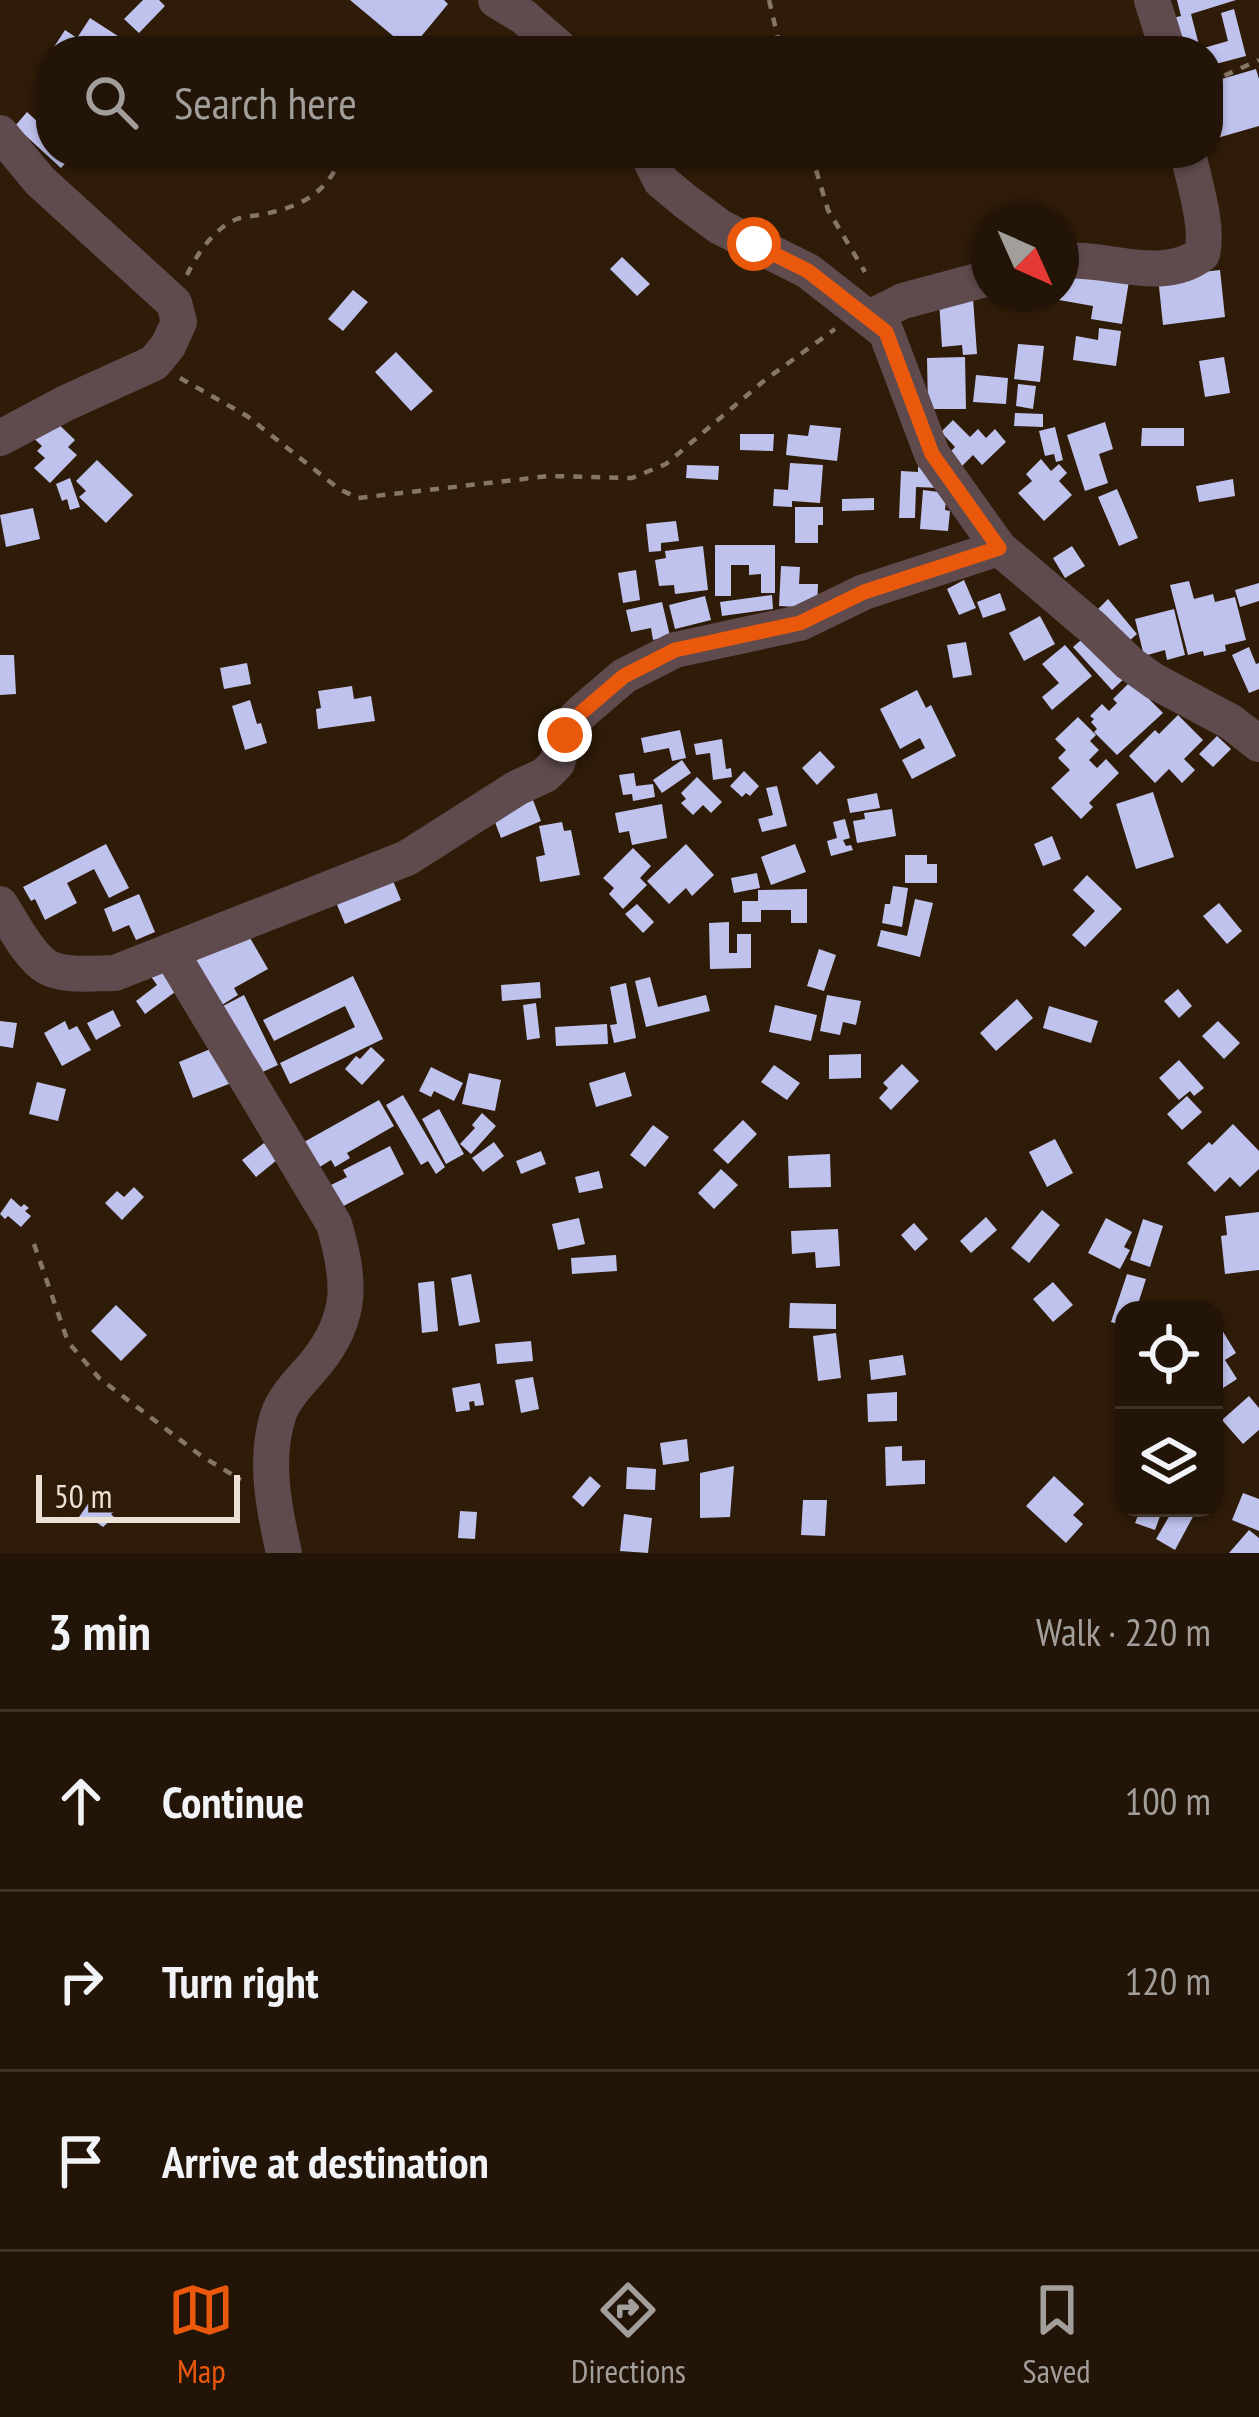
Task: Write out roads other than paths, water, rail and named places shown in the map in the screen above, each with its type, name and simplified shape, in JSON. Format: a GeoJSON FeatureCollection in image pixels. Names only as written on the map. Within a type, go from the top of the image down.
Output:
{"type":"FeatureCollection","features":[{"type":"Feature","properties":{"kind":"street"},"geometry":{"type":"LineString","coordinates":[[496,0],[545,36]]}},
{"type":"Feature","properties":{"kind":"street"},"geometry":{"type":"LineString","coordinates":[[1152,0],[1163,36]]}},
{"type":"Feature","properties":{"kind":"street"},"geometry":{"type":"LineString","coordinates":[[0,133],[55,195],[174,302],[179,322],[154,363],[0,438]]}},
{"type":"Feature","properties":{"kind":"street"},"geometry":{"type":"LineString","coordinates":[[655,168],[662,182],[720,227],[808,271],[871,314],[886,332],[932,454],[999,548],[1129,663],[1231,722],[1259,744]]}},
{"type":"Feature","properties":{"kind":"street"},"geometry":{"type":"LineString","coordinates":[[1079,259],[1138,268],[1182,267],[1202,254],[1203,228],[1191,168]]}},
{"type":"Feature","properties":{"kind":"street"},"geometry":{"type":"LineString","coordinates":[[871,314],[971,283]]}},
{"type":"Feature","properties":{"kind":"street"},"geometry":{"type":"LineString","coordinates":[[0,904],[47,968],[115,973],[407,858],[544,775],[557,763],[569,725],[582,712],[624,676],[675,650],[800,623],[864,592],[999,548]]}},
{"type":"Feature","properties":{"kind":"street"},"geometry":{"type":"LineString","coordinates":[[170,951],[334,1224],[344,1260],[345,1310],[336,1333],[279,1413],[272,1499],[284,1553]]}}]}
